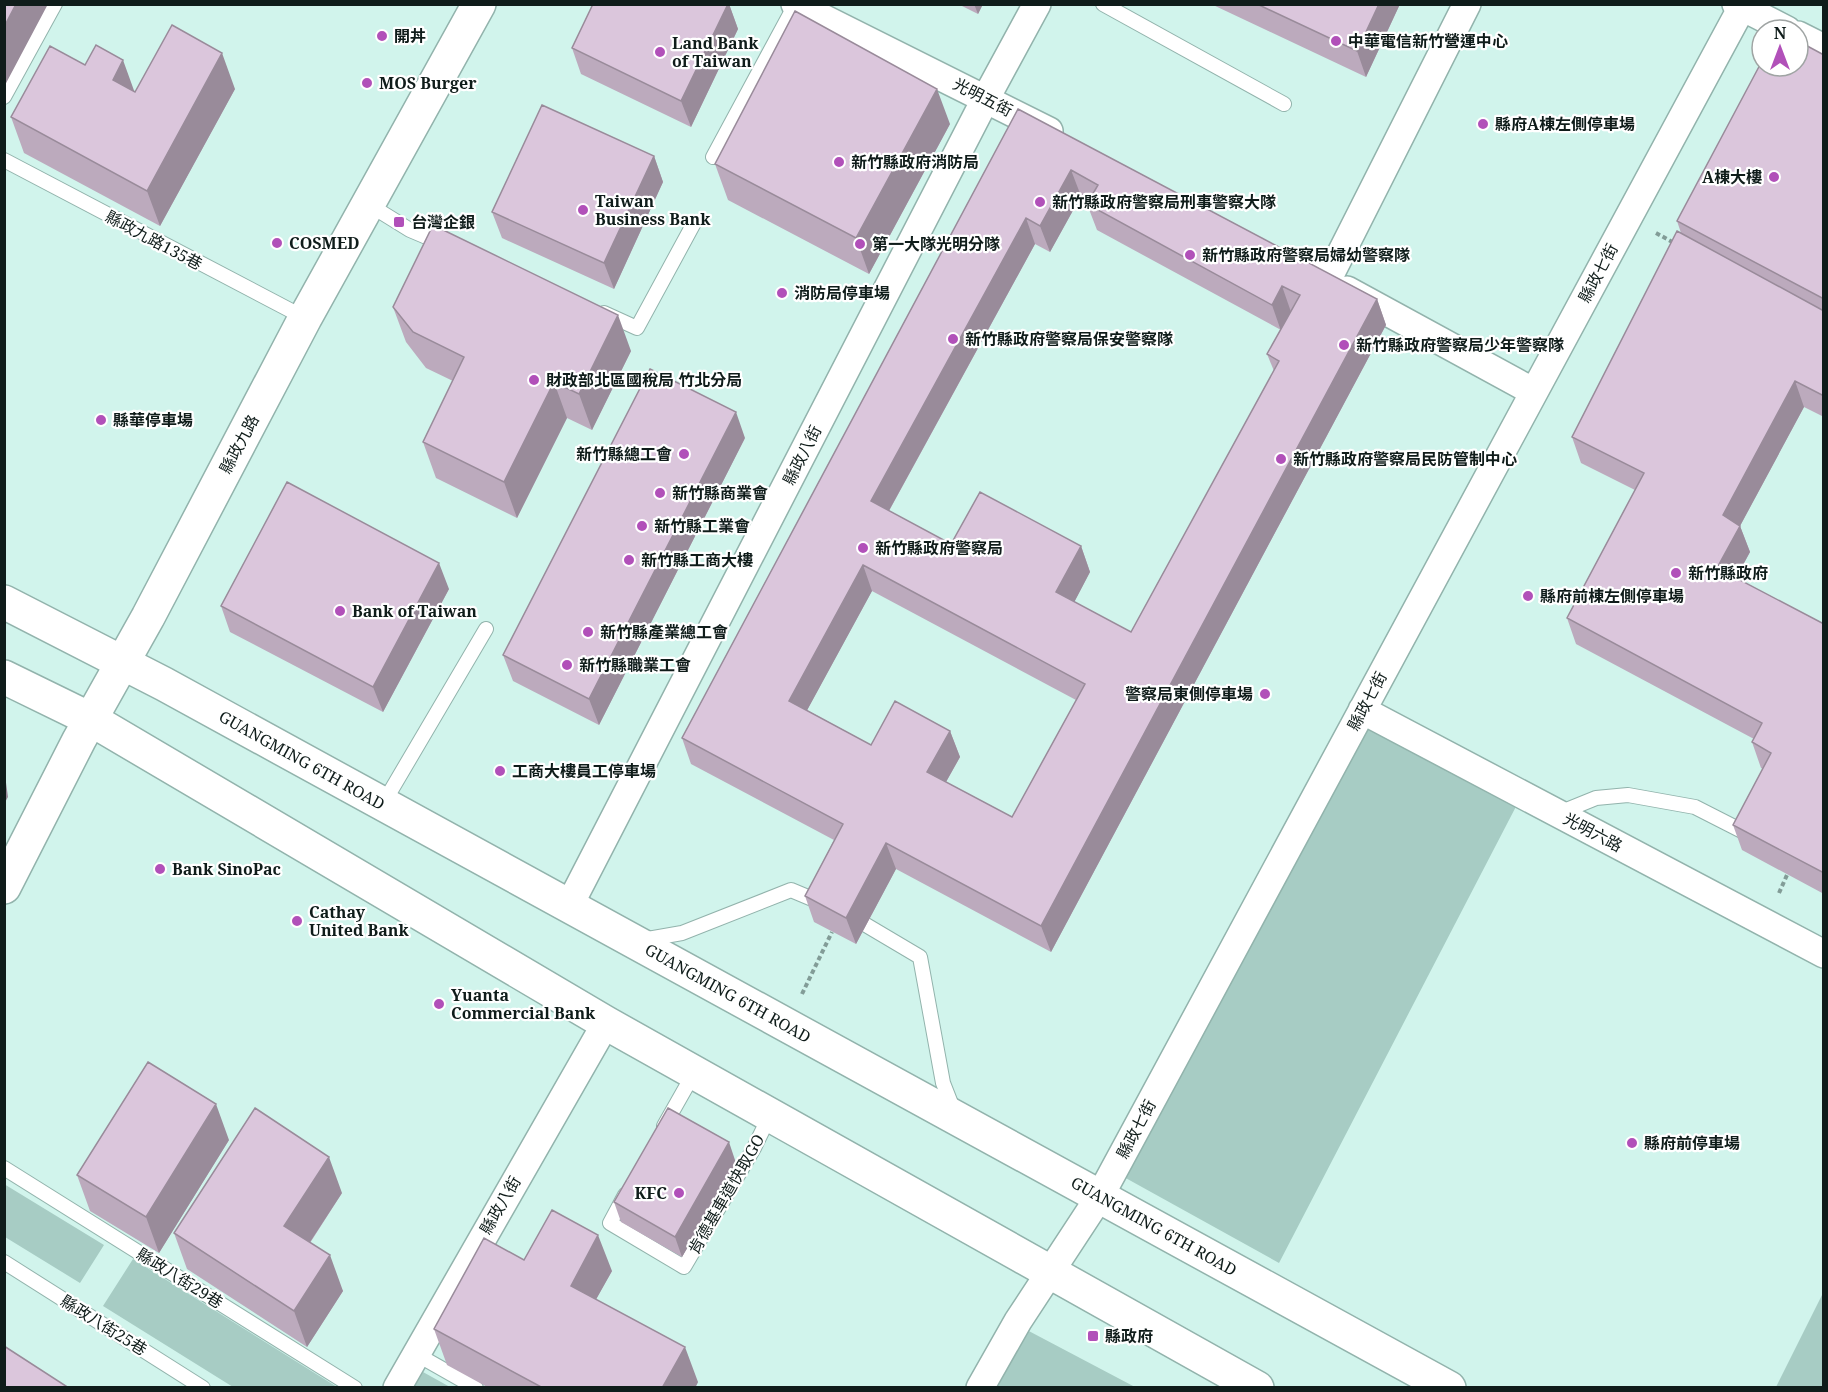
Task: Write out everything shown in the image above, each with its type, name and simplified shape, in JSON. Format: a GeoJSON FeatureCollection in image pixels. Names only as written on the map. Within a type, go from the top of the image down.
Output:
{"type":"FeatureCollection","features":[{"type":"Feature","properties":{"kind":"main road","name":"縣政九路"},"geometry":{"type":"LineString","coordinates":[[4,887],[304,318],[479,4]]}},
{"type":"Feature","properties":{"kind":"main road","name":"GUANGMING 6TH ROAD"},"geometry":{"type":"LineString","coordinates":[[4,603],[123,662],[1449,1388]]}},
{"type":"Feature","properties":{"kind":"main road"},"geometry":{"type":"LineString","coordinates":[[4,677],[92,720],[606,1023],[1257,1388]]}},
{"type":"Feature","properties":{"kind":"street","name":"縣政八街"},"geometry":{"type":"LineString","coordinates":[[569,906],[986,98],[1037,4]]}},
{"type":"Feature","properties":{"kind":"street"},"geometry":{"type":"LineString","coordinates":[[1328,279],[1467,4]]}},
{"type":"Feature","properties":{"kind":"street","name":"光明五街"},"geometry":{"type":"LineString","coordinates":[[795,5],[986,98],[1074,145]]}},
{"type":"Feature","properties":{"kind":"street"},"geometry":{"type":"LineString","coordinates":[[1739,6],[1763,18]]}},
{"type":"Feature","properties":{"kind":"street","name":"縣政七街"},"geometry":{"type":"LineString","coordinates":[[980,1388],[1018,1321],[1100,1196],[1534,392],[1739,6]]}},
{"type":"Feature","properties":{"kind":"street"},"geometry":{"type":"LineString","coordinates":[[1810,41],[1824,48]]}},
{"type":"Feature","properties":{"kind":"street"},"geometry":{"type":"LineString","coordinates":[[1275,251],[1534,392]]}},
{"type":"Feature","properties":{"kind":"street","name":"光明六路"},"geometry":{"type":"LineString","coordinates":[[1362,710],[1824,954]]}},
{"type":"Feature","properties":{"kind":"street","name":"縣政八街"},"geometry":{"type":"LineString","coordinates":[[397,1388],[606,1023]]}},
{"type":"Feature","properties":{"kind":"lane"},"geometry":{"type":"LineString","coordinates":[[4,97],[55,4]]}},
{"type":"Feature","properties":{"kind":"lane"},"geometry":{"type":"LineString","coordinates":[[1103,4],[1284,104]]}},
{"type":"Feature","properties":{"kind":"lane"},"geometry":{"type":"LineString","coordinates":[[713,157],[795,5]]}},
{"type":"Feature","properties":{"kind":"lane","name":"縣政九路135巷"},"geometry":{"type":"LineString","coordinates":[[4,160],[304,318]]}},
{"type":"Feature","properties":{"kind":"lane"},"geometry":{"type":"LineString","coordinates":[[368,204],[410,230],[460,251]]}},
{"type":"Feature","properties":{"kind":"lane"},"geometry":{"type":"LineString","coordinates":[[596,309],[638,328],[694,223]]}},
{"type":"Feature","properties":{"kind":"lane"},"geometry":{"type":"LineString","coordinates":[[383,804],[486,629]]}},
{"type":"Feature","properties":{"kind":"lane"},"geometry":{"type":"LineString","coordinates":[[1558,814],[1596,798],[1628,795],[1695,807],[1750,835]]}},
{"type":"Feature","properties":{"kind":"lane"},"geometry":{"type":"LineString","coordinates":[[633,941],[682,933],[791,890],[824,904]]}},
{"type":"Feature","properties":{"kind":"lane"},"geometry":{"type":"LineString","coordinates":[[866,924],[920,957],[943,1083],[957,1118]]}},
{"type":"Feature","properties":{"kind":"lane"},"geometry":{"type":"LineString","coordinates":[[659,1135],[694,1073]]}},
{"type":"Feature","properties":{"kind":"lane","name":"肯德基車道快取GO"},"geometry":{"type":"LineString","coordinates":[[632,1184],[610,1223],[684,1267],[754,1148],[770,1115]]}},
{"type":"Feature","properties":{"kind":"lane","name":"縣政八街29巷"},"geometry":{"type":"LineString","coordinates":[[4,1168],[355,1388]]}},
{"type":"Feature","properties":{"kind":"lane","name":"縣政八街25巷"},"geometry":{"type":"LineString","coordinates":[[4,1262],[203,1388]]}},
{"type":"Feature","properties":{"kind":"lane"},"geometry":{"type":"LineString","coordinates":[[416,1354],[476,1388]]}},
{"type":"Feature","properties":{"kind":"path"},"geometry":{"type":"LineString","coordinates":[[1652,231],[1682,248]]}},
{"type":"Feature","properties":{"kind":"path"},"geometry":{"type":"LineString","coordinates":[[802,994],[832,932]]}},
{"type":"Feature","properties":{"kind":"shaded area"},"geometry":{"type":"Polygon","coordinates":[[[1362,710],[1522,795],[1279,1263],[1113,1171],[1362,710]]]}},
{"type":"Feature","properties":{"kind":"shaded area"},"geometry":{"type":"Polygon","coordinates":[[[4,1184],[104,1245],[80,1283],[5,1237],[4,1184]]]}},
{"type":"Feature","properties":{"kind":"shaded area"},"geometry":{"type":"Polygon","coordinates":[[[133,1259],[337,1387],[233,1387],[103,1306],[133,1259]]]}},
{"type":"Feature","properties":{"kind":"shaded area"},"geometry":{"type":"Polygon","coordinates":[[[1823,1293],[1823,1387],[1776,1387],[1823,1293]]]}},
{"type":"Feature","properties":{"kind":"shaded area"},"geometry":{"type":"Polygon","coordinates":[[[1025,1329],[1135,1387],[991,1388],[1025,1329]]]}},
{"type":"Feature","properties":{"kind":"shaded area"},"geometry":{"type":"Polygon","coordinates":[[[423,1372],[450,1387],[414,1387],[423,1372]]]}},
{"type":"Feature","properties":{"kind":"building"},"geometry":{"type":"Polygon","coordinates":[[[4,4],[16,4],[4,27],[4,4]]]}},
{"type":"Feature","properties":{"kind":"building","name":"Land Bank of Taiwan"},"geometry":{"type":"Polygon","coordinates":[[[593,4],[728,4],[681,101],[572,48],[593,4]]]}},
{"type":"Feature","properties":{"kind":"building"},"geometry":{"type":"Polygon","coordinates":[[[1257,4],[1379,4],[1357,51],[1257,4]]]}},
{"type":"Feature","properties":{"kind":"building","name":"新竹縣政府消防局"},"geometry":{"type":"Polygon","coordinates":[[[795,11],[937,89],[856,238],[715,164],[795,11]]]}},
{"type":"Feature","properties":{"kind":"building"},"geometry":{"type":"Polygon","coordinates":[[[172,25],[222,53],[147,191],[11,117],[50,46],[85,65],[96,45],[123,60],[113,80],[135,92],[172,25]]]}},
{"type":"Feature","properties":{"kind":"building","name":"A棟大樓"},"geometry":{"type":"Polygon","coordinates":[[[1810,47],[1824,55],[1824,299],[1677,221],[1753,78],[1810,78],[1810,47]]]}},
{"type":"Feature","properties":{"kind":"building","name":"Taiwan Business Bank"},"geometry":{"type":"Polygon","coordinates":[[[542,105],[654,156],[604,263],[492,212],[542,105]]]}},
{"type":"Feature","properties":{"kind":"building","name":"新竹縣政府警察局"},"geometry":{"type":"Polygon","coordinates":[[[1018,109],[1377,299],[1041,926],[886,843],[846,918],[805,896],[843,824],[682,738],[1018,109]],[[1071,170],[1040,226],[1026,218],[871,501],[951,544],[980,492],[1081,546],[1056,592],[1131,632],[1279,361],[1267,354],[1300,295],[1282,286],[1272,305],[1087,204],[1098,185],[1071,170]],[[863,565],[789,701],[871,745],[895,701],[950,731],[927,772],[1012,817],[1085,684],[863,565]]]}},
{"type":"Feature","properties":{"kind":"building","name":"財政部北區國稅局 竹北分局"},"geometry":{"type":"Polygon","coordinates":[[[433,225],[618,315],[579,394],[554,382],[504,482],[423,442],[464,357],[413,332],[393,307],[433,225]]]}},
{"type":"Feature","properties":{"kind":"building","name":"新竹縣政府"},"geometry":{"type":"Polygon","coordinates":[[[1677,231],[1824,311],[1824,396],[1795,381],[1723,515],[1740,526],[1717,568],[1824,624],[1824,873],[1733,825],[1771,753],[1752,742],[1762,723],[1567,618],[1644,473],[1572,437],[1677,231]]]}},
{"type":"Feature","properties":{"kind":"building","name":"新竹縣工商大樓"},"geometry":{"type":"Polygon","coordinates":[[[650,369],[736,412],[589,699],[503,655],[650,369]]]}},
{"type":"Feature","properties":{"kind":"building","name":"Bank of Taiwan"},"geometry":{"type":"Polygon","coordinates":[[[287,482],[439,563],[373,687],[221,606],[287,482]]]}},
{"type":"Feature","properties":{"kind":"building"},"geometry":{"type":"Polygon","coordinates":[[[148,1062],[216,1104],[146,1217],[77,1175],[148,1062]]]}},
{"type":"Feature","properties":{"kind":"building"},"geometry":{"type":"Polygon","coordinates":[[[255,1108],[329,1157],[284,1226],[330,1255],[294,1311],[174,1233],[255,1108]]]}},
{"type":"Feature","properties":{"kind":"building","name":"KFC"},"geometry":{"type":"Polygon","coordinates":[[[668,1108],[729,1142],[675,1237],[614,1202],[668,1108]]]}},
{"type":"Feature","properties":{"kind":"building"},"geometry":{"type":"Polygon","coordinates":[[[552,1210],[598,1235],[571,1286],[685,1347],[662,1388],[543,1388],[434,1329],[484,1238],[524,1260],[552,1210]]]}},
{"type":"Feature","properties":{"kind":"building"},"geometry":{"type":"Polygon","coordinates":[[[4,1346],[69,1388],[4,1388],[4,1346]]]}},
{"type":"Feature","properties":{"kind":"place","name":"開丼"},"geometry":{"type":"Point","coordinates":[382,36]}},
{"type":"Feature","properties":{"kind":"place","name":"中華電信新竹營運中心"},"geometry":{"type":"Point","coordinates":[1336,41]}},
{"type":"Feature","properties":{"kind":"place","name":"Land Bank of Taiwan"},"geometry":{"type":"Point","coordinates":[660,52]}},
{"type":"Feature","properties":{"kind":"place","name":"MOS Burger"},"geometry":{"type":"Point","coordinates":[367,83]}},
{"type":"Feature","properties":{"kind":"place","name":"縣府A棟左側停車場"},"geometry":{"type":"Point","coordinates":[1483,124]}},
{"type":"Feature","properties":{"kind":"place","name":"新竹縣政府消防局"},"geometry":{"type":"Point","coordinates":[839,162]}},
{"type":"Feature","properties":{"kind":"place","name":"A棟大樓"},"geometry":{"type":"Point","coordinates":[1774,177]}},
{"type":"Feature","properties":{"kind":"place","name":"新竹縣政府警察局刑事警察大隊"},"geometry":{"type":"Point","coordinates":[1040,202]}},
{"type":"Feature","properties":{"kind":"place","name":"Taiwan Business Bank"},"geometry":{"type":"Point","coordinates":[583,210]}},
{"type":"Feature","properties":{"kind":"place","name":"台灣企銀"},"geometry":{"type":"Point","coordinates":[399,222]}},
{"type":"Feature","properties":{"kind":"place","name":"COSMED"},"geometry":{"type":"Point","coordinates":[277,243]}},
{"type":"Feature","properties":{"kind":"place","name":"第一大隊光明分隊"},"geometry":{"type":"Point","coordinates":[860,244]}},
{"type":"Feature","properties":{"kind":"place","name":"新竹縣政府警察局婦幼警察隊"},"geometry":{"type":"Point","coordinates":[1190,255]}},
{"type":"Feature","properties":{"kind":"place","name":"消防局停車場"},"geometry":{"type":"Point","coordinates":[782,293]}},
{"type":"Feature","properties":{"kind":"place","name":"新竹縣政府警察局保安警察隊"},"geometry":{"type":"Point","coordinates":[953,339]}},
{"type":"Feature","properties":{"kind":"place","name":"新竹縣政府警察局少年警察隊"},"geometry":{"type":"Point","coordinates":[1344,345]}},
{"type":"Feature","properties":{"kind":"place","name":"財政部北區國稅局 竹北分局"},"geometry":{"type":"Point","coordinates":[534,380]}},
{"type":"Feature","properties":{"kind":"place","name":"縣華停車場"},"geometry":{"type":"Point","coordinates":[101,420]}},
{"type":"Feature","properties":{"kind":"place","name":"新竹縣總工會"},"geometry":{"type":"Point","coordinates":[684,454]}},
{"type":"Feature","properties":{"kind":"place","name":"新竹縣政府警察局民防管制中心"},"geometry":{"type":"Point","coordinates":[1281,459]}},
{"type":"Feature","properties":{"kind":"place","name":"新竹縣商業會"},"geometry":{"type":"Point","coordinates":[660,493]}},
{"type":"Feature","properties":{"kind":"place","name":"新竹縣工業會"},"geometry":{"type":"Point","coordinates":[642,526]}},
{"type":"Feature","properties":{"kind":"place","name":"新竹縣政府警察局"},"geometry":{"type":"Point","coordinates":[863,548]}},
{"type":"Feature","properties":{"kind":"place","name":"新竹縣工商大樓"},"geometry":{"type":"Point","coordinates":[629,560]}},
{"type":"Feature","properties":{"kind":"place","name":"新竹縣政府"},"geometry":{"type":"Point","coordinates":[1676,573]}},
{"type":"Feature","properties":{"kind":"place","name":"縣府前棟左側停車場"},"geometry":{"type":"Point","coordinates":[1528,596]}},
{"type":"Feature","properties":{"kind":"place","name":"Bank of Taiwan"},"geometry":{"type":"Point","coordinates":[340,611]}},
{"type":"Feature","properties":{"kind":"place","name":"新竹縣產業總工會"},"geometry":{"type":"Point","coordinates":[588,632]}},
{"type":"Feature","properties":{"kind":"place","name":"新竹縣職業工會"},"geometry":{"type":"Point","coordinates":[567,665]}},
{"type":"Feature","properties":{"kind":"place","name":"警察局東側停車場"},"geometry":{"type":"Point","coordinates":[1265,694]}},
{"type":"Feature","properties":{"kind":"place","name":"工商大樓員工停車場"},"geometry":{"type":"Point","coordinates":[500,771]}},
{"type":"Feature","properties":{"kind":"place","name":"Bank SinoPac"},"geometry":{"type":"Point","coordinates":[160,869]}},
{"type":"Feature","properties":{"kind":"place","name":"Cathay United Bank"},"geometry":{"type":"Point","coordinates":[297,921]}},
{"type":"Feature","properties":{"kind":"place","name":"Yuanta Commercial Bank"},"geometry":{"type":"Point","coordinates":[439,1004]}},
{"type":"Feature","properties":{"kind":"place","name":"縣府前停車場"},"geometry":{"type":"Point","coordinates":[1632,1143]}},
{"type":"Feature","properties":{"kind":"place","name":"KFC"},"geometry":{"type":"Point","coordinates":[679,1193]}},
{"type":"Feature","properties":{"kind":"place","name":"縣政府"},"geometry":{"type":"Point","coordinates":[1093,1336]}}]}
